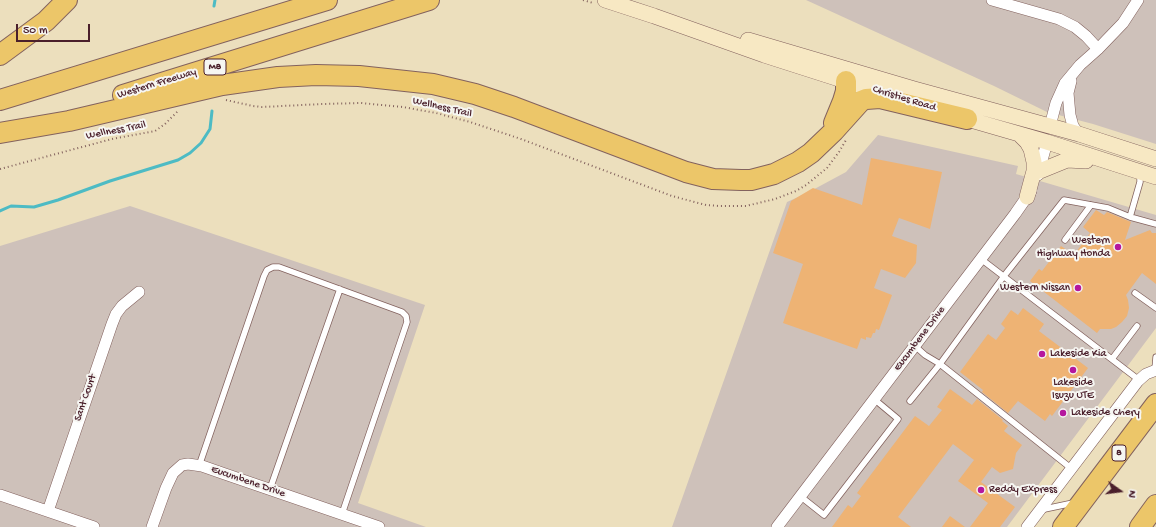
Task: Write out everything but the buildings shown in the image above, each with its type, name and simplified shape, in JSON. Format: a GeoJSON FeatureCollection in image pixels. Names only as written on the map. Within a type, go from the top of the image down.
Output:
{"type":"FeatureCollection","features":[{"type":"Feature","properties":{"kind":"highway"},"geometry":{"type":"LineString","coordinates":[[0,55],[46,21],[67,0]]}},
{"type":"Feature","properties":{"kind":"highway"},"geometry":{"type":"LineString","coordinates":[[0,100],[327,0]]}},
{"type":"Feature","properties":{"kind":"highway","name":"Western Freeway"},"geometry":{"type":"LineString","coordinates":[[0,132],[74,111],[429,0]]}},
{"type":"Feature","properties":{"kind":"highway"},"geometry":{"type":"LineString","coordinates":[[0,132],[69,120],[222,84],[278,77],[316,75],[390,79],[433,84],[475,94],[514,107],[686,172],[714,179],[751,180],[774,174],[798,162],[811,153],[861,102],[871,98],[880,98],[967,119]]}},
{"type":"Feature","properties":{"kind":"highway"},"geometry":{"type":"LineString","coordinates":[[822,142],[838,114],[845,96],[846,81]]}},
{"type":"Feature","properties":{"kind":"highway","name":"8"},"geometry":{"type":"LineString","coordinates":[[1063,527],[1156,404]]}},
{"type":"Feature","properties":{"kind":"highway"},"geometry":{"type":"LineString","coordinates":[[1140,527],[1156,505]]}},
{"type":"Feature","properties":{"kind":"main road","name":"Christies Road"},"geometry":{"type":"LineString","coordinates":[[605,0],[764,55],[1156,177]]}},
{"type":"Feature","properties":{"kind":"main road","name":"Christies Road"},"geometry":{"type":"LineString","coordinates":[[654,16],[751,40],[914,89],[1079,134],[1156,159]]}},
{"type":"Feature","properties":{"kind":"main road"},"geometry":{"type":"LineString","coordinates":[[751,40],[792,58],[839,73],[846,81]]}},
{"type":"Feature","properties":{"kind":"main road"},"geometry":{"type":"LineString","coordinates":[[1047,142],[1050,126]]}},
{"type":"Feature","properties":{"kind":"main road"},"geometry":{"type":"LineString","coordinates":[[1019,134],[1027,142],[1031,149],[1034,162],[1034,171],[1028,197]]}},
{"type":"Feature","properties":{"kind":"main road"},"geometry":{"type":"LineString","coordinates":[[1040,170],[1060,162],[1073,159],[1140,172]]}},
{"type":"Feature","properties":{"kind":"street"},"geometry":{"type":"LineString","coordinates":[[992,0],[1059,20],[1075,27],[1098,49]]}},
{"type":"Feature","properties":{"kind":"street"},"geometry":{"type":"LineString","coordinates":[[1050,126],[1065,83],[1080,65],[1123,23],[1138,0]]}},
{"type":"Feature","properties":{"kind":"street"},"geometry":{"type":"LineString","coordinates":[[1072,76],[1068,93],[1068,104],[1073,126],[1079,134]]}},
{"type":"Feature","properties":{"kind":"street","name":"Eucumbene Drive"},"geometry":{"type":"LineString","coordinates":[[777,527],[1028,197],[1040,170],[1047,142]]}},
{"type":"Feature","properties":{"kind":"street","name":"Sant Court"},"geometry":{"type":"LineString","coordinates":[[48,511],[116,314],[122,306],[139,292]]}},
{"type":"Feature","properties":{"kind":"street"},"geometry":{"type":"LineString","coordinates":[[1027,527],[1139,380],[1146,374],[1155,370]]}},
{"type":"Feature","properties":{"kind":"street","name":"Eucumbene Drive"},"geometry":{"type":"LineString","coordinates":[[152,527],[173,473],[182,465],[188,464],[199,466],[270,489],[379,527]]}},
{"type":"Feature","properties":{"kind":"street"},"geometry":{"type":"LineString","coordinates":[[0,495],[94,527]]}},
{"type":"Feature","properties":{"kind":"lane"},"geometry":{"type":"LineString","coordinates":[[1130,217],[1140,182],[1140,172]]}},
{"type":"Feature","properties":{"kind":"lane"},"geometry":{"type":"LineString","coordinates":[[910,401],[940,364],[1004,276],[1064,200],[1108,208],[1130,217],[1156,224]]}},
{"type":"Feature","properties":{"kind":"lane"},"geometry":{"type":"LineString","coordinates":[[1065,240],[1092,205]]}},
{"type":"Feature","properties":{"kind":"lane"},"geometry":{"type":"LineString","coordinates":[[981,259],[1139,380]]}},
{"type":"Feature","properties":{"kind":"lane"},"geometry":{"type":"LineString","coordinates":[[199,466],[268,270],[273,267],[278,267],[402,312],[406,316],[407,322],[342,514]]}},
{"type":"Feature","properties":{"kind":"lane"},"geometry":{"type":"LineString","coordinates":[[270,489],[340,289]]}},
{"type":"Feature","properties":{"kind":"lane"},"geometry":{"type":"LineString","coordinates":[[1135,293],[1156,308]]}},
{"type":"Feature","properties":{"kind":"lane"},"geometry":{"type":"LineString","coordinates":[[1112,359],[1137,326]]}},
{"type":"Feature","properties":{"kind":"lane"},"geometry":{"type":"LineString","coordinates":[[914,346],[940,364],[1072,469]]}},
{"type":"Feature","properties":{"kind":"lane"},"geometry":{"type":"LineString","coordinates":[[1155,370],[1156,358]]}},
{"type":"Feature","properties":{"kind":"lane"},"geometry":{"type":"LineString","coordinates":[[800,496],[824,515],[898,419],[874,399]]}},
{"type":"Feature","properties":{"kind":"lane"},"geometry":{"type":"LineString","coordinates":[[1040,510],[1082,502]]}},
{"type":"Feature","properties":{"kind":"path","name":"Wellness Trail"},"geometry":{"type":"LineString","coordinates":[[222,100],[236,101],[262,107],[361,103],[403,107],[436,113],[470,122],[521,139],[672,196],[706,205],[719,206],[746,206],[775,199],[796,191],[827,168],[840,152],[848,137]]}},
{"type":"Feature","properties":{"kind":"path","name":"Wellness Trail"},"geometry":{"type":"LineString","coordinates":[[0,169],[112,139],[155,131],[165,124],[181,108]]}},
{"type":"Feature","properties":{"kind":"shaded area"},"geometry":{"type":"Polygon","coordinates":[[[806,0],[1156,0],[1156,144],[1093,124],[1047,112],[994,86],[806,0]]]}},
{"type":"Feature","properties":{"kind":"shaded area"},"geometry":{"type":"Polygon","coordinates":[[[878,135],[1018,166],[1016,174],[1156,215],[1156,328],[1007,527],[672,527],[787,202],[846,172],[878,135]]]}},
{"type":"Feature","properties":{"kind":"shaded area"},"geometry":{"type":"Polygon","coordinates":[[[130,206],[425,305],[358,503],[426,527],[0,527],[0,246],[130,206]]]}},
{"type":"Feature","properties":{"kind":"waterway"},"geometry":{"type":"LineString","coordinates":[[214,6],[215,0]]}},
{"type":"Feature","properties":{"kind":"waterway"},"geometry":{"type":"LineString","coordinates":[[0,211],[11,206],[34,207],[178,160],[190,153],[201,143],[210,129],[212,111]]}},
{"type":"Feature","properties":{"kind":"place","name":"Western Highway Honda"},"geometry":{"type":"Point","coordinates":[1118,247]}},
{"type":"Feature","properties":{"kind":"place","name":"Western Nissan"},"geometry":{"type":"Point","coordinates":[1078,288]}},
{"type":"Feature","properties":{"kind":"place","name":"Lakeside Kia"},"geometry":{"type":"Point","coordinates":[1042,354]}},
{"type":"Feature","properties":{"kind":"place","name":"Lakeside Isuzu UTE"},"geometry":{"type":"Point","coordinates":[1073,370]}},
{"type":"Feature","properties":{"kind":"place","name":"Lakeside Chery"},"geometry":{"type":"Point","coordinates":[1063,413]}},
{"type":"Feature","properties":{"kind":"place","name":"Reddy Express"},"geometry":{"type":"Point","coordinates":[981,490]}}]}
